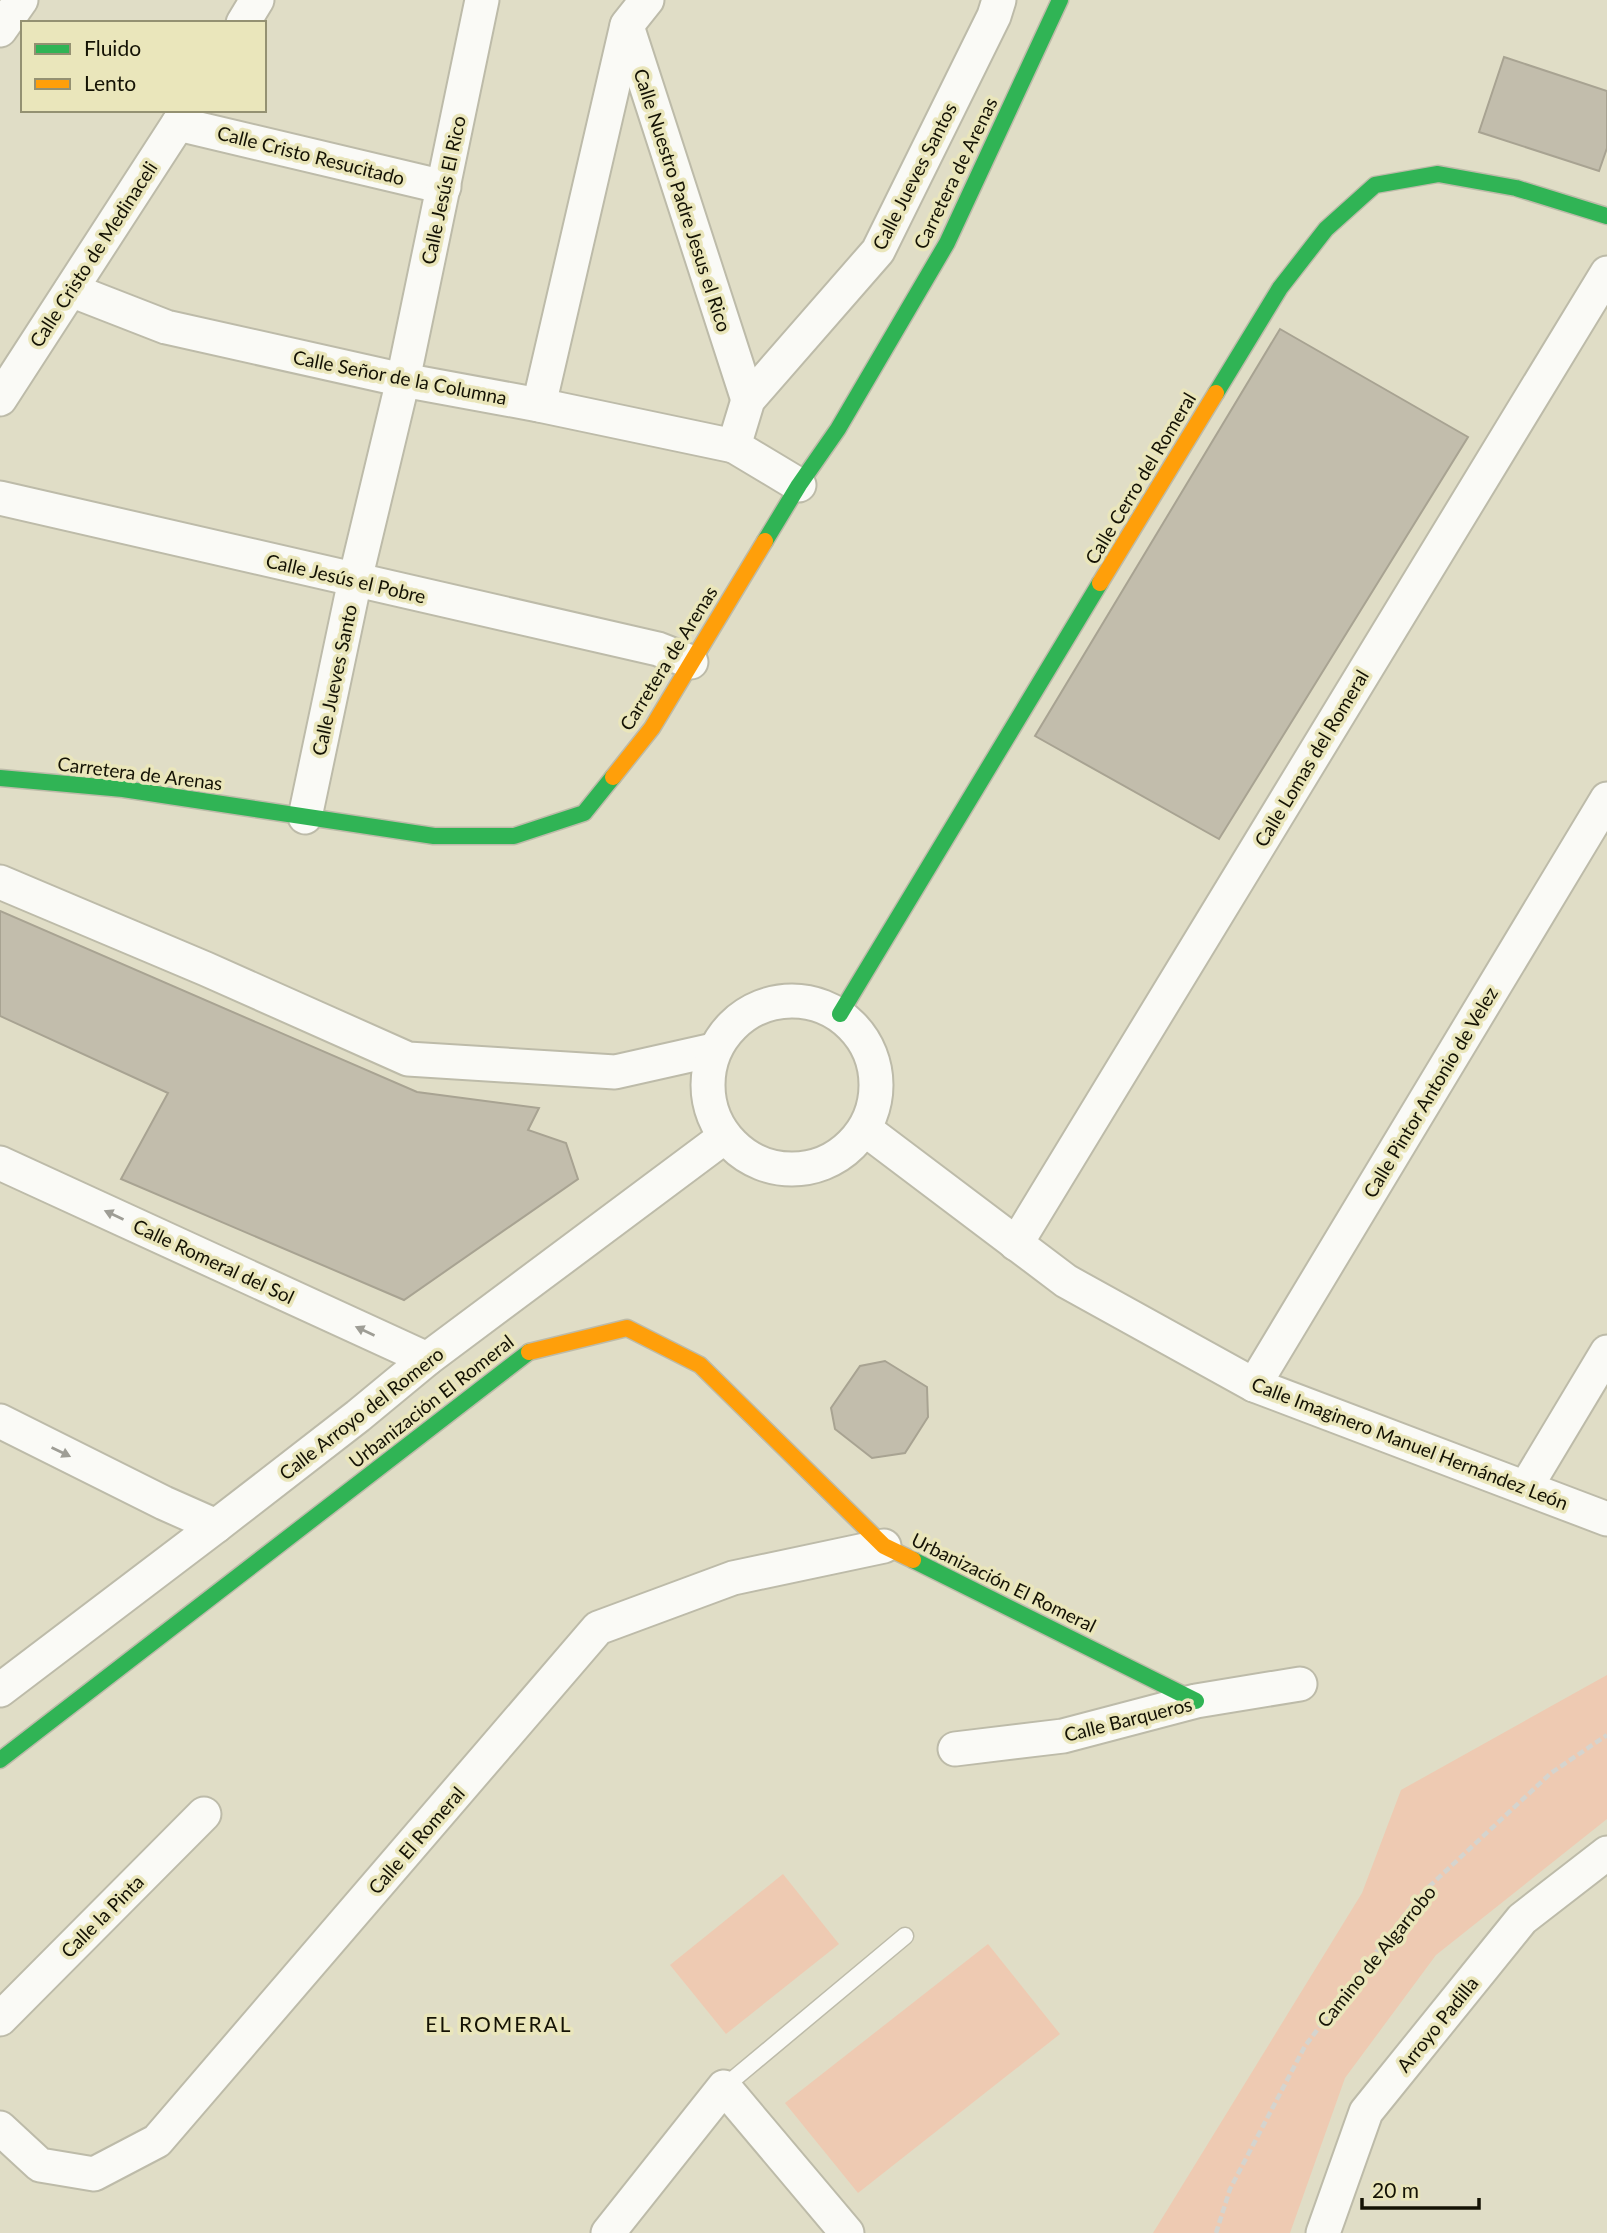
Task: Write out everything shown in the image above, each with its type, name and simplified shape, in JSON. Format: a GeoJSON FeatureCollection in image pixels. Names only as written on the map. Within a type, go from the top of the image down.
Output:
{"type":"FeatureCollection","features":[{"type":"Feature","properties":{"kind":"street"},"geometry":{"type":"LineString","coordinates":[[0,28],[21,0]]}},
{"type":"Feature","properties":{"kind":"street"},"geometry":{"type":"LineString","coordinates":[[244,21],[257,0]]}},
{"type":"Feature","properties":{"kind":"street","name":"Calle Jesús El Rico"},"geometry":{"type":"LineString","coordinates":[[403,380],[482,0]]}},
{"type":"Feature","properties":{"kind":"street"},"geometry":{"type":"LineString","coordinates":[[539,405],[622,13],[647,0]]}},
{"type":"Feature","properties":{"kind":"street","name":"Calle Jueves Santos"},"geometry":{"type":"LineString","coordinates":[[748,400],[878,250],[994,16],[999,0]]}},
{"type":"Feature","properties":{"kind":"street","name":"Carretera de Arenas"},"geometry":{"type":"LineString","coordinates":[[0,778],[123,789],[434,836],[514,836],[584,813],[652,728],[799,485],[838,429],[947,243],[1060,0]]}},
{"type":"Feature","properties":{"kind":"street","name":"Calle Nuestro Padre Jesus el Rico"},"geometry":{"type":"LineString","coordinates":[[622,13],[748,400]]}},
{"type":"Feature","properties":{"kind":"street","name":"Calle Cristo Resucitado"},"geometry":{"type":"LineString","coordinates":[[182,117],[444,187]]}},
{"type":"Feature","properties":{"kind":"street","name":"Calle Cristo de Medinaceli"},"geometry":{"type":"LineString","coordinates":[[0,399],[182,117]]}},
{"type":"Feature","properties":{"kind":"street","name":"Calle Cerro del Romeral"},"geometry":{"type":"LineString","coordinates":[[840,1014],[1280,288],[1326,229],[1375,185],[1438,174],[1516,188],[1607,216]]}},
{"type":"Feature","properties":{"kind":"street","name":"Calle Lomas del Romeral"},"geometry":{"type":"LineString","coordinates":[[1016,1244],[1607,273]]}},
{"type":"Feature","properties":{"kind":"street","name":"Calle Señor de la Columna"},"geometry":{"type":"LineString","coordinates":[[71,290],[166,327],[403,380],[734,446],[799,485]]}},
{"type":"Feature","properties":{"kind":"street","name":"Calle Jueves Santo"},"geometry":{"type":"LineString","coordinates":[[305,817],[355,580],[403,380]]}},
{"type":"Feature","properties":{"kind":"street"},"geometry":{"type":"LineString","coordinates":[[734,446],[748,400]]}},
{"type":"Feature","properties":{"kind":"street","name":"Calle Jesús el Pobre"},"geometry":{"type":"LineString","coordinates":[[0,498],[658,649],[691,663]]}},
{"type":"Feature","properties":{"kind":"street","name":"Calle Pintor Antonio de Velez"},"geometry":{"type":"LineString","coordinates":[[1254,1385],[1607,799]]}},
{"type":"Feature","properties":{"kind":"street"},"geometry":{"type":"LineString","coordinates":[[0,882],[206,969],[408,1059],[615,1072],[713,1050]]}},
{"type":"Feature","properties":{"kind":"street"},"geometry":{"type":"LineString","coordinates":[[792,1000],[840,1014],[853,1025],[878,1076],[879,1086],[866,1130],[853,1147],[792,1172],[749,1160],[723,1138],[705,1086],[713,1050],[731,1025],[755,1008],[792,1000]]}},
{"type":"Feature","properties":{"kind":"street","name":"Calle Imaginero Manuel Hernández León"},"geometry":{"type":"LineString","coordinates":[[866,1130],[1066,1282],[1254,1385],[1607,1519]]}},
{"type":"Feature","properties":{"kind":"street","name":"Calle Arroyo del Romero"},"geometry":{"type":"LineString","coordinates":[[2,1686],[216,1526],[427,1359],[723,1138]]}},
{"type":"Feature","properties":{"kind":"street","name":"Calle Romeral del Sol"},"geometry":{"type":"LineString","coordinates":[[0,1163],[427,1359]]}},
{"type":"Feature","properties":{"kind":"street","name":"Urbanización El Romeral"},"geometry":{"type":"LineString","coordinates":[[0,1760],[531,1350],[627,1328],[700,1365],[884,1546],[1196,1701]]}},
{"type":"Feature","properties":{"kind":"street"},"geometry":{"type":"LineString","coordinates":[[1526,1487],[1607,1352]]}},
{"type":"Feature","properties":{"kind":"street"},"geometry":{"type":"LineString","coordinates":[[0,1421],[216,1526]]}},
{"type":"Feature","properties":{"kind":"street","name":"Calle El Romeral"},"geometry":{"type":"LineString","coordinates":[[0,2128],[40,2165],[94,2174],[157,2141],[598,1628],[733,1578],[884,1546]]}},
{"type":"Feature","properties":{"kind":"street","name":"Calle Barqueros"},"geometry":{"type":"LineString","coordinates":[[954,1749],[1063,1736],[1196,1701],[1300,1684]]}},
{"type":"Feature","properties":{"kind":"street","name":"Calle la Pinta"},"geometry":{"type":"LineString","coordinates":[[0,2019],[204,1814]]}},
{"type":"Feature","properties":{"kind":"street","name":"Arroyo Padilla"},"geometry":{"type":"LineString","coordinates":[[1323,2233],[1366,2112],[1522,1919],[1607,1853]]}},
{"type":"Feature","properties":{"kind":"street"},"geometry":{"type":"LineString","coordinates":[[608,2233],[724,2087],[847,2233]]}},
{"type":"Feature","properties":{"kind":"lane"},"geometry":{"type":"LineString","coordinates":[[724,2087],[905,1936]]}},
{"type":"Feature","properties":{"kind":"path","name":"Camino de Algarrobo"},"geometry":{"type":"LineString","coordinates":[[1216,2233],[1230,2189],[1305,2046],[1419,1896],[1551,1773],[1607,1735]]}},
{"type":"Feature","properties":{"kind":"shaded area"},"geometry":{"type":"Polygon","coordinates":[[[1607,1675],[1607,1819],[1436,1955],[1345,2078],[1290,2233],[1153,2233],[1362,1893],[1401,1790],[1607,1675]]]}},
{"type":"Feature","properties":{"kind":"shaded area"},"geometry":{"type":"Polygon","coordinates":[[[783,1874],[839,1944],[726,2034],[670,1965],[783,1874]]]}},
{"type":"Feature","properties":{"kind":"shaded area"},"geometry":{"type":"Polygon","coordinates":[[[988,1944],[1060,2034],[858,2193],[785,2103],[988,1944]]]}},
{"type":"Feature","properties":{"kind":"building"},"geometry":{"type":"Polygon","coordinates":[[[1504,57],[1607,91],[1607,148],[1599,171],[1479,132],[1504,57]]]}},
{"type":"Feature","properties":{"kind":"building"},"geometry":{"type":"Polygon","coordinates":[[[1280,329],[1468,437],[1219,839],[1035,736],[1280,329]]]}},
{"type":"Feature","properties":{"kind":"building"},"geometry":{"type":"Polygon","coordinates":[[[0,911],[417,1092],[539,1108],[528,1130],[566,1143],[578,1179],[404,1300],[121,1179],[168,1093],[0,1016],[0,911]]]}},
{"type":"Feature","properties":{"kind":"building"},"geometry":{"type":"Polygon","coordinates":[[[885,1361],[927,1387],[928,1417],[905,1453],[872,1458],[835,1429],[831,1408],[860,1366],[885,1361]]]}},
{"type":"Feature","properties":{"kind":"traffic: fast"},"geometry":{"type":"LineString","coordinates":[[765,541],[838,429],[947,243],[1060,0]]}},
{"type":"Feature","properties":{"kind":"traffic: fast"},"geometry":{"type":"LineString","coordinates":[[1216,393],[1280,288],[1326,229],[1375,185],[1438,174],[1516,188],[1607,216]]}},
{"type":"Feature","properties":{"kind":"traffic: fast"},"geometry":{"type":"LineString","coordinates":[[840,1014],[1100,583]]}},
{"type":"Feature","properties":{"kind":"traffic: fast"},"geometry":{"type":"LineString","coordinates":[[0,778],[123,789],[434,836],[514,836],[584,813],[613,777]]}},
{"type":"Feature","properties":{"kind":"traffic: fast"},"geometry":{"type":"LineString","coordinates":[[0,1760],[529,1352]]}},
{"type":"Feature","properties":{"kind":"traffic: fast"},"geometry":{"type":"LineString","coordinates":[[913,1560],[1196,1701]]}},
{"type":"Feature","properties":{"kind":"traffic: slow"},"geometry":{"type":"LineString","coordinates":[[1100,583],[1216,393]]}},
{"type":"Feature","properties":{"kind":"traffic: slow"},"geometry":{"type":"LineString","coordinates":[[613,777],[652,728],[765,541]]}},
{"type":"Feature","properties":{"kind":"traffic: slow"},"geometry":{"type":"LineString","coordinates":[[529,1352],[627,1328],[700,1365],[884,1546],[913,1560]]}},
{"type":"Feature","properties":{"kind":"district","name":"EL ROMERAL"},"geometry":{"type":"Point","coordinates":[499,2023]}}]}
